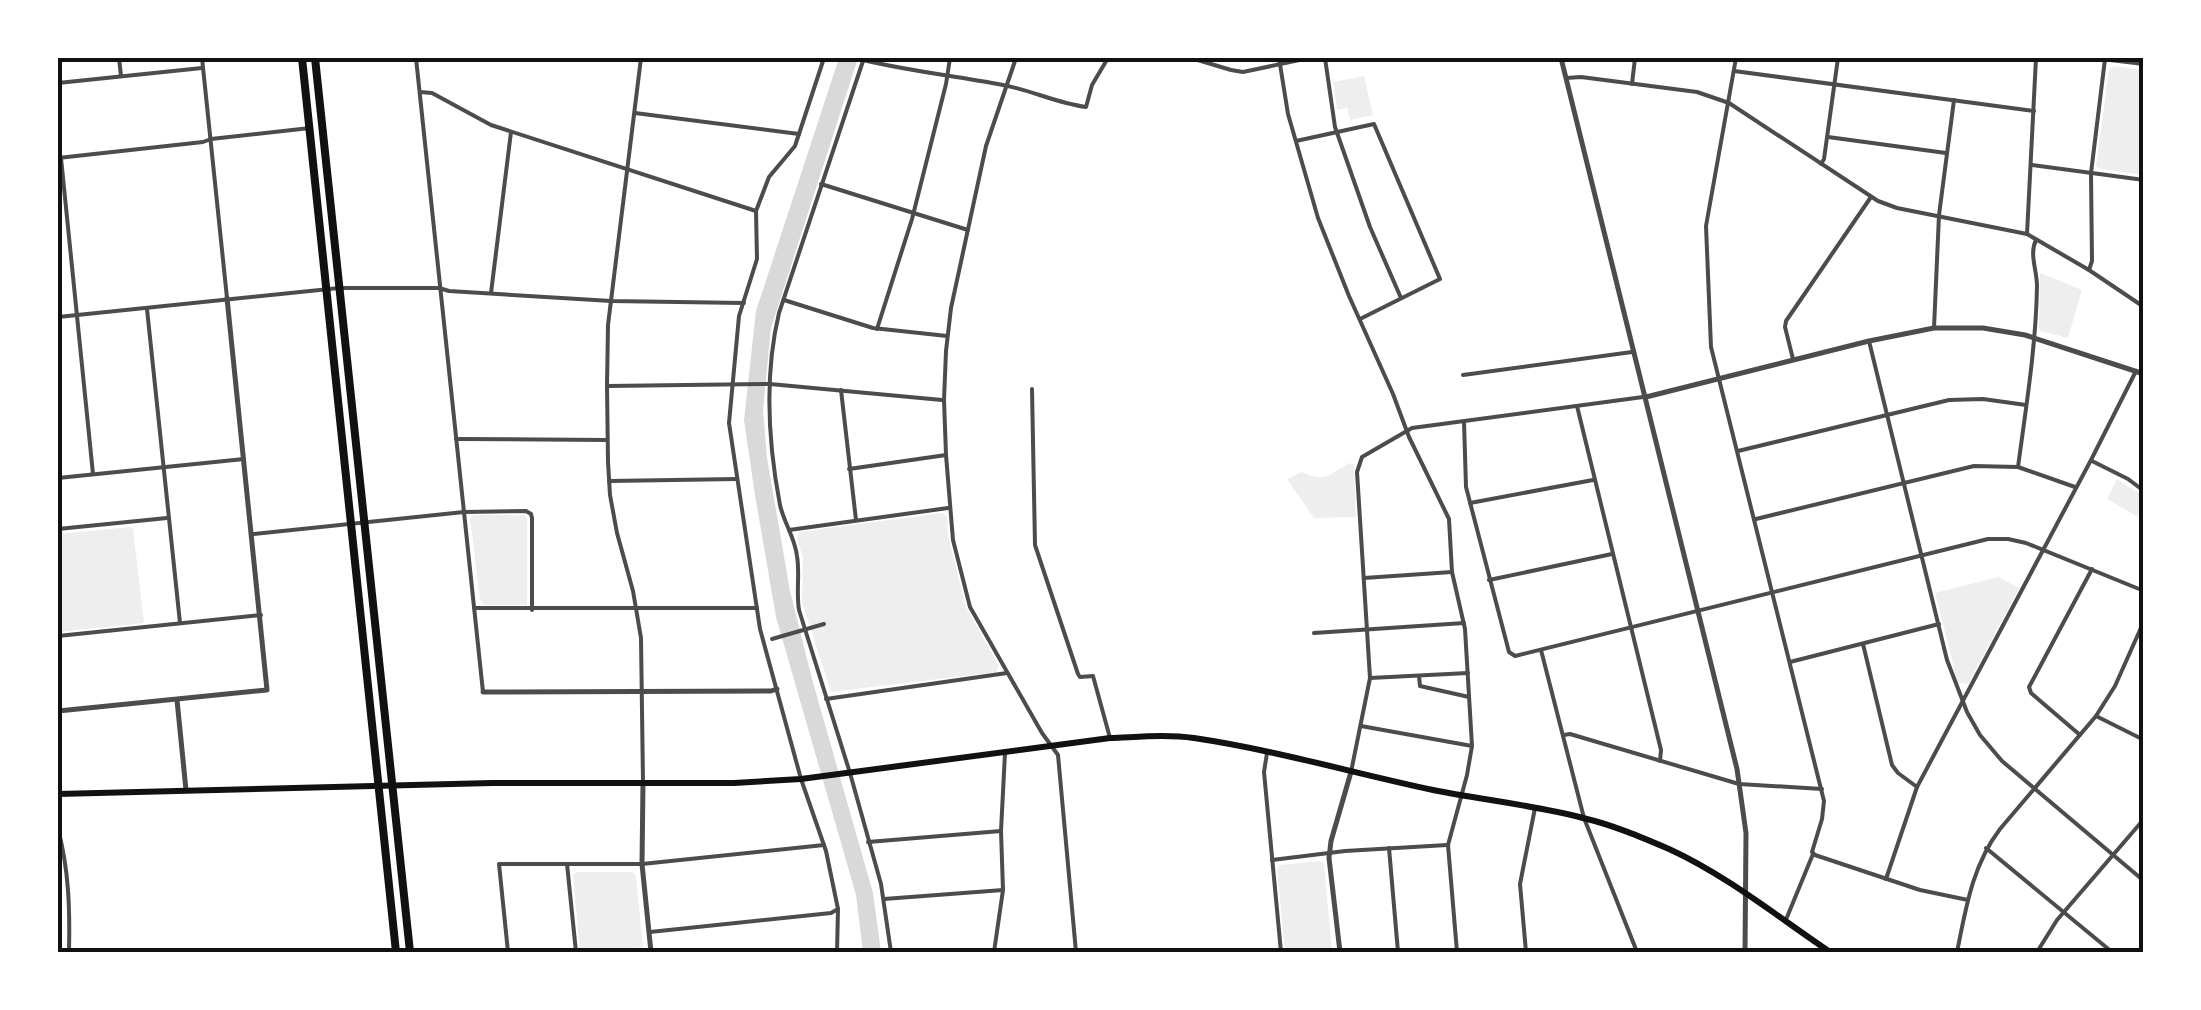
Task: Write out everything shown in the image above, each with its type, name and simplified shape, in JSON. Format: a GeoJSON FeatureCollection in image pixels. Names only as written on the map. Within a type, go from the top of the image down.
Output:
{"type":"FeatureCollection","features":[{"type":"Feature","properties":{"kind":"highway"},"geometry":{"type":"LineString","coordinates":[[302,58],[396,952]]}},
{"type":"Feature","properties":{"kind":"highway"},"geometry":{"type":"LineString","coordinates":[[316,58],[410,952]]}},
{"type":"Feature","properties":{"kind":"main road"},"geometry":{"type":"LineString","coordinates":[[58,794],[393,785],[734,783],[801,779],[1110,738],[1192,738],[1584,818],[1623,830],[1674,852],[1830,952]]}},
{"type":"Feature","properties":{"kind":"street"},"geometry":{"type":"LineString","coordinates":[[119,58],[121,76]]}},
{"type":"Feature","properties":{"kind":"street"},"geometry":{"type":"LineString","coordinates":[[58,711],[268,690],[202,58]]}},
{"type":"Feature","properties":{"kind":"street"},"geometry":{"type":"LineString","coordinates":[[416,58],[483,692],[777,689]]}},
{"type":"Feature","properties":{"kind":"street"},"geometry":{"type":"LineString","coordinates":[[641,58],[608,324],[608,440],[617,534],[641,638],[642,864],[651,952]]}},
{"type":"Feature","properties":{"kind":"street"},"geometry":{"type":"LineString","coordinates":[[824,58],[794,148],[769,177],[756,211],[758,260],[738,322],[728,423],[763,640],[801,779],[824,844],[838,909],[837,952]]}},
{"type":"Feature","properties":{"kind":"street"},"geometry":{"type":"LineString","coordinates":[[891,952],[884,899],[796,596],[798,558],[781,508],[768,414],[774,336],[860,58],[892,68],[1006,85],[1086,107],[1092,84],[1108,58]]}},
{"type":"Feature","properties":{"kind":"street"},"geometry":{"type":"LineString","coordinates":[[878,330],[914,213],[950,58]]}},
{"type":"Feature","properties":{"kind":"street"},"geometry":{"type":"LineString","coordinates":[[1016,58],[986,146],[947,336],[946,455],[953,541],[968,602],[1060,763],[1076,952]]}},
{"type":"Feature","properties":{"kind":"street"},"geometry":{"type":"LineString","coordinates":[[1191,58],[1238,72],[1279,60],[1309,58]]}},
{"type":"Feature","properties":{"kind":"street"},"geometry":{"type":"LineString","coordinates":[[1325,58],[1337,131],[1370,227],[1401,298]]}},
{"type":"Feature","properties":{"kind":"street"},"geometry":{"type":"LineString","coordinates":[[1561,58],[1734,752],[1746,832],[1745,952]]}},
{"type":"Feature","properties":{"kind":"street"},"geometry":{"type":"LineString","coordinates":[[1632,84],[1635,58]]}},
{"type":"Feature","properties":{"kind":"street"},"geometry":{"type":"LineString","coordinates":[[1736,58],[1706,232],[1712,346],[1824,810],[1812,854],[1785,922]]}},
{"type":"Feature","properties":{"kind":"street"},"geometry":{"type":"LineString","coordinates":[[1820,164],[1828,137],[1838,58]]}},
{"type":"Feature","properties":{"kind":"street"},"geometry":{"type":"LineString","coordinates":[[2026,234],[2036,58]]}},
{"type":"Feature","properties":{"kind":"street"},"geometry":{"type":"LineString","coordinates":[[2093,58],[2144,64]]}},
{"type":"Feature","properties":{"kind":"street"},"geometry":{"type":"LineString","coordinates":[[2089,270],[2092,172],[2105,59]]}},
{"type":"Feature","properties":{"kind":"street"},"geometry":{"type":"LineString","coordinates":[[1279,60],[1288,114],[1318,218],[1406,430],[1449,519],[1452,572],[1464,623],[1472,746],[1448,845],[1458,952]]}},
{"type":"Feature","properties":{"kind":"street"},"geometry":{"type":"LineString","coordinates":[[58,82],[203,68]]}},
{"type":"Feature","properties":{"kind":"street"},"geometry":{"type":"LineString","coordinates":[[1734,71],[2034,111]]}},
{"type":"Feature","properties":{"kind":"street"},"geometry":{"type":"LineString","coordinates":[[1566,78],[1697,92],[1729,103],[1871,198],[1898,208],[2026,234],[2144,307]]}},
{"type":"Feature","properties":{"kind":"street"},"geometry":{"type":"LineString","coordinates":[[420,92],[432,93],[511,132],[756,211]]}},
{"type":"Feature","properties":{"kind":"street"},"geometry":{"type":"LineString","coordinates":[[1934,328],[1939,215],[1954,100]]}},
{"type":"Feature","properties":{"kind":"street"},"geometry":{"type":"LineString","coordinates":[[634,113],[799,134]]}},
{"type":"Feature","properties":{"kind":"street"},"geometry":{"type":"LineString","coordinates":[[1296,141],[1374,124],[1440,279],[1360,320]]}},
{"type":"Feature","properties":{"kind":"street"},"geometry":{"type":"LineString","coordinates":[[93,474],[59,158],[310,128]]}},
{"type":"Feature","properties":{"kind":"street"},"geometry":{"type":"LineString","coordinates":[[490,294],[511,132]]}},
{"type":"Feature","properties":{"kind":"street"},"geometry":{"type":"LineString","coordinates":[[1828,137],[1946,153]]}},
{"type":"Feature","properties":{"kind":"street"},"geometry":{"type":"LineString","coordinates":[[2032,165],[2144,180]]}},
{"type":"Feature","properties":{"kind":"street"},"geometry":{"type":"LineString","coordinates":[[821,184],[968,230]]}},
{"type":"Feature","properties":{"kind":"street"},"geometry":{"type":"LineString","coordinates":[[1793,359],[1786,321],[1871,198]]}},
{"type":"Feature","properties":{"kind":"street"},"geometry":{"type":"LineString","coordinates":[[2018,468],[2034,338],[2037,281],[2032,247],[2036,240]]}},
{"type":"Feature","properties":{"kind":"street"},"geometry":{"type":"LineString","coordinates":[[58,318],[339,288],[440,288],[611,301],[744,303]]}},
{"type":"Feature","properties":{"kind":"street"},"geometry":{"type":"LineString","coordinates":[[784,300],[878,330],[947,336]]}},
{"type":"Feature","properties":{"kind":"street"},"geometry":{"type":"LineString","coordinates":[[146,309],[180,623]]}},
{"type":"Feature","properties":{"kind":"street"},"geometry":{"type":"LineString","coordinates":[[1340,952],[1329,852],[1351,772],[1370,678],[1358,465],[1366,453],[1406,430],[1646,396],[1934,328],[1996,329],[2144,374]]}},
{"type":"Feature","properties":{"kind":"street"},"geometry":{"type":"LineString","coordinates":[[1869,341],[1954,684],[1962,703],[1991,748],[2144,882]]}},
{"type":"Feature","properties":{"kind":"street"},"geometry":{"type":"LineString","coordinates":[[1464,375],[1634,352]]}},
{"type":"Feature","properties":{"kind":"street"},"geometry":{"type":"LineString","coordinates":[[1886,879],[1917,787],[2135,372]]}},
{"type":"Feature","properties":{"kind":"street"},"geometry":{"type":"LineString","coordinates":[[608,386],[770,384],[944,400]]}},
{"type":"Feature","properties":{"kind":"street"},"geometry":{"type":"LineString","coordinates":[[1032,388],[1035,545],[1078,674],[1093,676],[1110,738]]}},
{"type":"Feature","properties":{"kind":"street"},"geometry":{"type":"LineString","coordinates":[[841,390],[856,520]]}},
{"type":"Feature","properties":{"kind":"street"},"geometry":{"type":"LineString","coordinates":[[1738,451],[1962,399],[2026,404]]}},
{"type":"Feature","properties":{"kind":"street"},"geometry":{"type":"LineString","coordinates":[[1576,406],[1661,750],[1660,761]]}},
{"type":"Feature","properties":{"kind":"street"},"geometry":{"type":"LineString","coordinates":[[1464,422],[1470,503],[1511,655],[1515,656],[1988,539],[2017,540],[2144,591]]}},
{"type":"Feature","properties":{"kind":"street"},"geometry":{"type":"LineString","coordinates":[[456,440],[608,440]]}},
{"type":"Feature","properties":{"kind":"street"},"geometry":{"type":"LineString","coordinates":[[848,469],[946,455]]}},
{"type":"Feature","properties":{"kind":"street"},"geometry":{"type":"LineString","coordinates":[[58,478],[244,459]]}},
{"type":"Feature","properties":{"kind":"street"},"geometry":{"type":"LineString","coordinates":[[2091,460],[2144,491]]}},
{"type":"Feature","properties":{"kind":"street"},"geometry":{"type":"LineString","coordinates":[[1756,520],[1974,466],[2018,468],[2075,487]]}},
{"type":"Feature","properties":{"kind":"street"},"geometry":{"type":"LineString","coordinates":[[609,480],[737,479]]}},
{"type":"Feature","properties":{"kind":"street"},"geometry":{"type":"LineString","coordinates":[[1470,503],[1594,480]]}},
{"type":"Feature","properties":{"kind":"street"},"geometry":{"type":"LineString","coordinates":[[789,530],[950,508]]}},
{"type":"Feature","properties":{"kind":"street"},"geometry":{"type":"LineString","coordinates":[[252,534],[464,512],[526,511],[531,514],[532,610]]}},
{"type":"Feature","properties":{"kind":"street"},"geometry":{"type":"LineString","coordinates":[[58,530],[169,518]]}},
{"type":"Feature","properties":{"kind":"street"},"geometry":{"type":"LineString","coordinates":[[1489,580],[1612,554]]}},
{"type":"Feature","properties":{"kind":"street"},"geometry":{"type":"LineString","coordinates":[[2080,735],[2031,693],[2030,687],[2092,569]]}},
{"type":"Feature","properties":{"kind":"street"},"geometry":{"type":"LineString","coordinates":[[1364,578],[1452,572]]}},
{"type":"Feature","properties":{"kind":"street"},"geometry":{"type":"LineString","coordinates":[[474,608],[757,608]]}},
{"type":"Feature","properties":{"kind":"street"},"geometry":{"type":"LineString","coordinates":[[58,636],[260,615]]}},
{"type":"Feature","properties":{"kind":"street"},"geometry":{"type":"LineString","coordinates":[[1957,952],[1976,870],[1986,848],[2096,716],[2115,686],[2144,621]]}},
{"type":"Feature","properties":{"kind":"street"},"geometry":{"type":"LineString","coordinates":[[1314,632],[1464,623]]}},
{"type":"Feature","properties":{"kind":"street"},"geometry":{"type":"LineString","coordinates":[[772,639],[824,624]]}},
{"type":"Feature","properties":{"kind":"street"},"geometry":{"type":"LineString","coordinates":[[1790,662],[1939,624]]}},
{"type":"Feature","properties":{"kind":"street"},"geometry":{"type":"LineString","coordinates":[[1862,644],[1892,766],[1917,787]]}},
{"type":"Feature","properties":{"kind":"street"},"geometry":{"type":"LineString","coordinates":[[1541,650],[1584,818],[1637,952]]}},
{"type":"Feature","properties":{"kind":"street"},"geometry":{"type":"LineString","coordinates":[[826,698],[1007,673]]}},
{"type":"Feature","properties":{"kind":"street"},"geometry":{"type":"LineString","coordinates":[[1370,678],[1468,673]]}},
{"type":"Feature","properties":{"kind":"street"},"geometry":{"type":"LineString","coordinates":[[1418,676],[1420,686],[1469,697]]}},
{"type":"Feature","properties":{"kind":"street"},"geometry":{"type":"LineString","coordinates":[[177,700],[186,790]]}},
{"type":"Feature","properties":{"kind":"street"},"geometry":{"type":"LineString","coordinates":[[2096,716],[2144,740]]}},
{"type":"Feature","properties":{"kind":"street"},"geometry":{"type":"LineString","coordinates":[[1361,726],[1472,746]]}},
{"type":"Feature","properties":{"kind":"street"},"geometry":{"type":"LineString","coordinates":[[1563,735],[1739,784],[1822,789]]}},
{"type":"Feature","properties":{"kind":"street"},"geometry":{"type":"LineString","coordinates":[[994,952],[1003,890],[1005,751]]}},
{"type":"Feature","properties":{"kind":"street"},"geometry":{"type":"LineString","coordinates":[[1268,752],[1264,772],[1281,952]]}},
{"type":"Feature","properties":{"kind":"street"},"geometry":{"type":"LineString","coordinates":[[1526,952],[1520,884],[1535,808]]}},
{"type":"Feature","properties":{"kind":"street"},"geometry":{"type":"LineString","coordinates":[[2037,952],[2064,912],[2144,819]]}},
{"type":"Feature","properties":{"kind":"street"},"geometry":{"type":"LineString","coordinates":[[58,829],[70,906],[68,952]]}},
{"type":"Feature","properties":{"kind":"street"},"geometry":{"type":"LineString","coordinates":[[868,842],[1001,831]]}},
{"type":"Feature","properties":{"kind":"street"},"geometry":{"type":"LineString","coordinates":[[508,952],[499,864],[642,864],[824,844]]}},
{"type":"Feature","properties":{"kind":"street"},"geometry":{"type":"LineString","coordinates":[[1272,860],[1329,852],[1448,845]]}},
{"type":"Feature","properties":{"kind":"street"},"geometry":{"type":"LineString","coordinates":[[1389,848],[1398,952]]}},
{"type":"Feature","properties":{"kind":"street"},"geometry":{"type":"LineString","coordinates":[[1986,848],[2112,952]]}},
{"type":"Feature","properties":{"kind":"street"},"geometry":{"type":"LineString","coordinates":[[1812,854],[1920,890],[1968,900]]}},
{"type":"Feature","properties":{"kind":"street"},"geometry":{"type":"LineString","coordinates":[[567,864],[576,952]]}},
{"type":"Feature","properties":{"kind":"street"},"geometry":{"type":"LineString","coordinates":[[884,899],[1003,890]]}},
{"type":"Feature","properties":{"kind":"street"},"geometry":{"type":"LineString","coordinates":[[649,932],[831,913],[838,909]]}},
{"type":"Feature","properties":{"kind":"shaded area"},"geometry":{"type":"Polygon","coordinates":[[[839,58],[858,58],[771,328],[763,410],[767,458],[790,591],[873,893],[881,952],[863,952],[856,895],[776,617],[744,420],[756,311],[839,58]]]}},
{"type":"Feature","properties":{"kind":"shaded area"},"geometry":{"type":"Polygon","coordinates":[[[2113,66],[2143,70],[2143,175],[2096,166],[2109,70],[2113,66]]]}},
{"type":"Feature","properties":{"kind":"shaded area"},"geometry":{"type":"Polygon","coordinates":[[[1364,76],[1373,115],[1350,120],[1347,108],[1337,110],[1333,82],[1364,76]]]}},
{"type":"Feature","properties":{"kind":"shaded area"},"geometry":{"type":"Polygon","coordinates":[[[2040,273],[2082,290],[2068,338],[2039,328],[2040,273]]]}},
{"type":"Feature","properties":{"kind":"shaded area"},"geometry":{"type":"Polygon","coordinates":[[[1349,463],[1354,465],[1356,517],[1314,518],[1287,479],[1302,472],[1327,476],[1349,463]]]}},
{"type":"Feature","properties":{"kind":"shaded area"},"geometry":{"type":"Polygon","coordinates":[[[2117,479],[2143,496],[2138,517],[2107,499],[2117,479]]]}},
{"type":"Feature","properties":{"kind":"shaded area"},"geometry":{"type":"Polygon","coordinates":[[[942,513],[947,516],[948,536],[966,607],[999,666],[996,672],[831,692],[802,602],[799,532],[942,513]]]}},
{"type":"Feature","properties":{"kind":"shaded area"},"geometry":{"type":"Polygon","coordinates":[[[524,515],[527,519],[527,605],[484,605],[480,599],[470,518],[524,515]]]}},
{"type":"Feature","properties":{"kind":"shaded area"},"geometry":{"type":"Polygon","coordinates":[[[131,527],[144,623],[58,632],[58,534],[131,527]]]}},
{"type":"Feature","properties":{"kind":"shaded area"},"geometry":{"type":"Polygon","coordinates":[[[1998,577],[2019,588],[1968,684],[1958,683],[1935,593],[1998,577]]]}},
{"type":"Feature","properties":{"kind":"shaded area"},"geometry":{"type":"Polygon","coordinates":[[[1320,861],[1324,864],[1332,952],[1285,952],[1277,869],[1280,865],[1320,861]]]}},
{"type":"Feature","properties":{"kind":"shaded area"},"geometry":{"type":"Polygon","coordinates":[[[576,872],[633,872],[643,947],[580,952],[573,876],[576,872]]]}}]}
